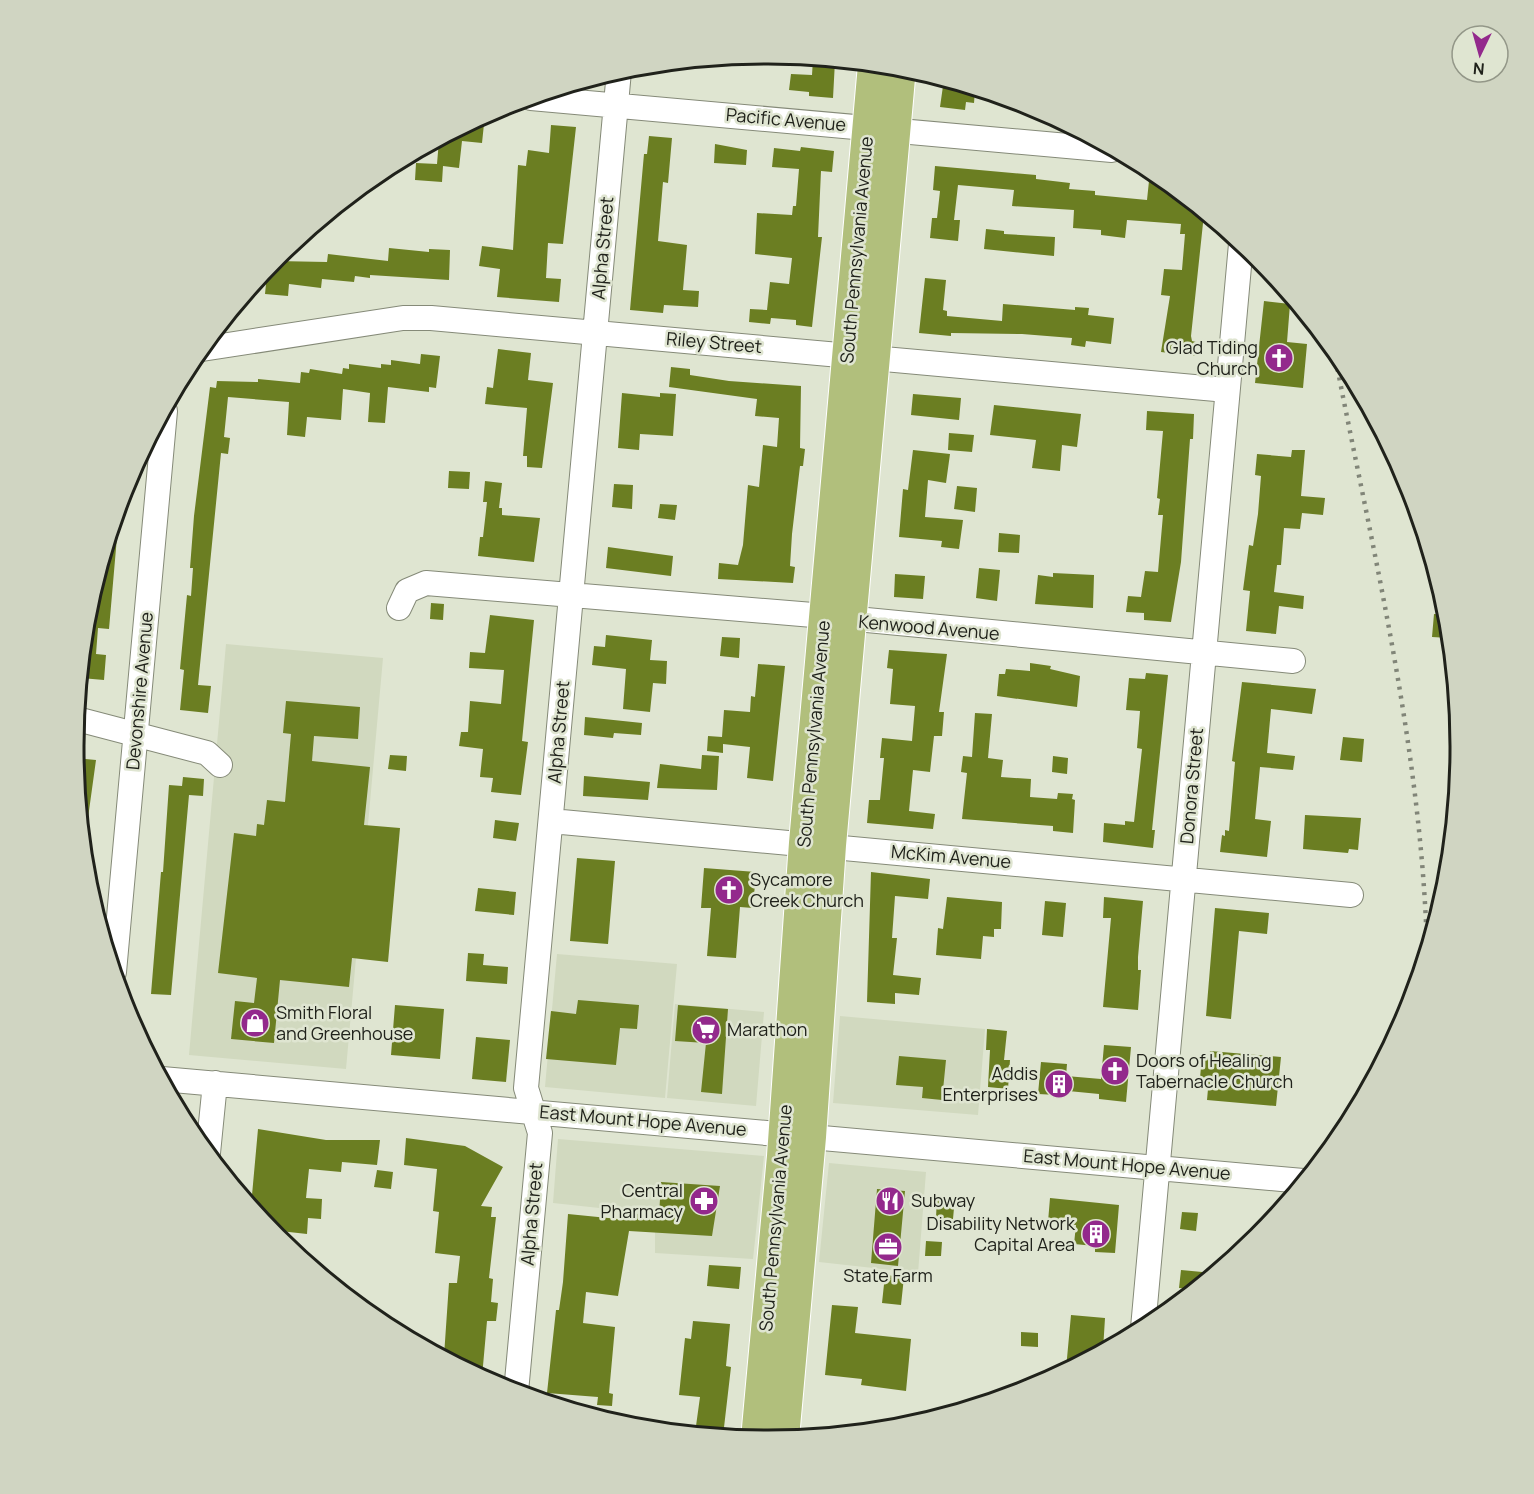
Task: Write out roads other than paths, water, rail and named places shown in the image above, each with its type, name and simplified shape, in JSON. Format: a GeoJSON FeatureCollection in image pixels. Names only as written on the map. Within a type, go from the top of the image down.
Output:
{"type":"FeatureCollection","features":[{"type":"Feature","properties":{"kind":"main road","name":"South Pennsylvania Avenue"},"geometry":{"type":"LineString","coordinates":[[784,1429],[797,1136],[817,844],[881,128],[874,73]]}},
{"type":"Feature","properties":{"kind":"main road","name":"South Pennsylvania Avenue"},"geometry":{"type":"LineString","coordinates":[[881,128],[898,78]]}},
{"type":"Feature","properties":{"kind":"main road","name":"South Pennsylvania Avenue"},"geometry":{"type":"LineString","coordinates":[[757,1430],[797,1136]]}},
{"type":"Feature","properties":{"kind":"street","name":"Alpha Street"},"geometry":{"type":"LineString","coordinates":[[517,1382],[540,1133],[526,1088],[618,82]]}},
{"type":"Feature","properties":{"kind":"street","name":"Pacific Avenue"},"geometry":{"type":"LineString","coordinates":[[551,100],[1094,148]]}},
{"type":"Feature","properties":{"kind":"street","name":"Donora Street"},"geometry":{"type":"LineString","coordinates":[[1144,1315],[1240,255]]}},
{"type":"Feature","properties":{"kind":"street","name":"Riley Street"},"geometry":{"type":"LineString","coordinates":[[215,347],[403,318],[431,318],[1227,390]]}},
{"type":"Feature","properties":{"kind":"street","name":"Devonshire Avenue"},"geometry":{"type":"LineString","coordinates":[[116,950],[163,429]]}},
{"type":"Feature","properties":{"kind":"street","name":"Kenwood Avenue"},"geometry":{"type":"LineString","coordinates":[[399,609],[407,591],[426,583],[839,618],[1293,661]]}},
{"type":"Feature","properties":{"kind":"street"},"geometry":{"type":"LineString","coordinates":[[85,721],[207,753],[220,765]]}},
{"type":"Feature","properties":{"kind":"street","name":"McKim Avenue"},"geometry":{"type":"LineString","coordinates":[[551,821],[1351,895]]}},
{"type":"Feature","properties":{"kind":"street","name":"East Mount Hope Avenue"},"geometry":{"type":"LineString","coordinates":[[172,1080],[1293,1180]]}},
{"type":"Feature","properties":{"kind":"street"},"geometry":{"type":"LineString","coordinates":[[209,1139],[215,1083]]}},
{"type":"Feature","properties":{"kind":"railway"},"geometry":{"type":"LineString","coordinates":[[1339,376],[1379,573],[1405,722],[1423,872],[1426,925]]}},
{"type":"Feature","properties":{"kind":"place","name":"Glad Tiding Church"},"geometry":{"type":"Point","coordinates":[1279,358]}},
{"type":"Feature","properties":{"kind":"place","name":"Sycamore Creek Church"},"geometry":{"type":"Point","coordinates":[729,890]}},
{"type":"Feature","properties":{"kind":"place","name":"Smith Floral and Greenhouse"},"geometry":{"type":"Point","coordinates":[255,1023]}},
{"type":"Feature","properties":{"kind":"place","name":"Marathon"},"geometry":{"type":"Point","coordinates":[706,1030]}},
{"type":"Feature","properties":{"kind":"place","name":"Doors of Healing Tabernacle Church"},"geometry":{"type":"Point","coordinates":[1115,1071]}},
{"type":"Feature","properties":{"kind":"place","name":"Addis Enterprises"},"geometry":{"type":"Point","coordinates":[1059,1084]}},
{"type":"Feature","properties":{"kind":"place","name":"Central Pharmacy"},"geometry":{"type":"Point","coordinates":[704,1201]}},
{"type":"Feature","properties":{"kind":"place","name":"Subway"},"geometry":{"type":"Point","coordinates":[890,1201]}},
{"type":"Feature","properties":{"kind":"place","name":"Disability Network Capital Area"},"geometry":{"type":"Point","coordinates":[1096,1234]}},
{"type":"Feature","properties":{"kind":"place","name":"State Farm"},"geometry":{"type":"Point","coordinates":[888,1247]}}]}
